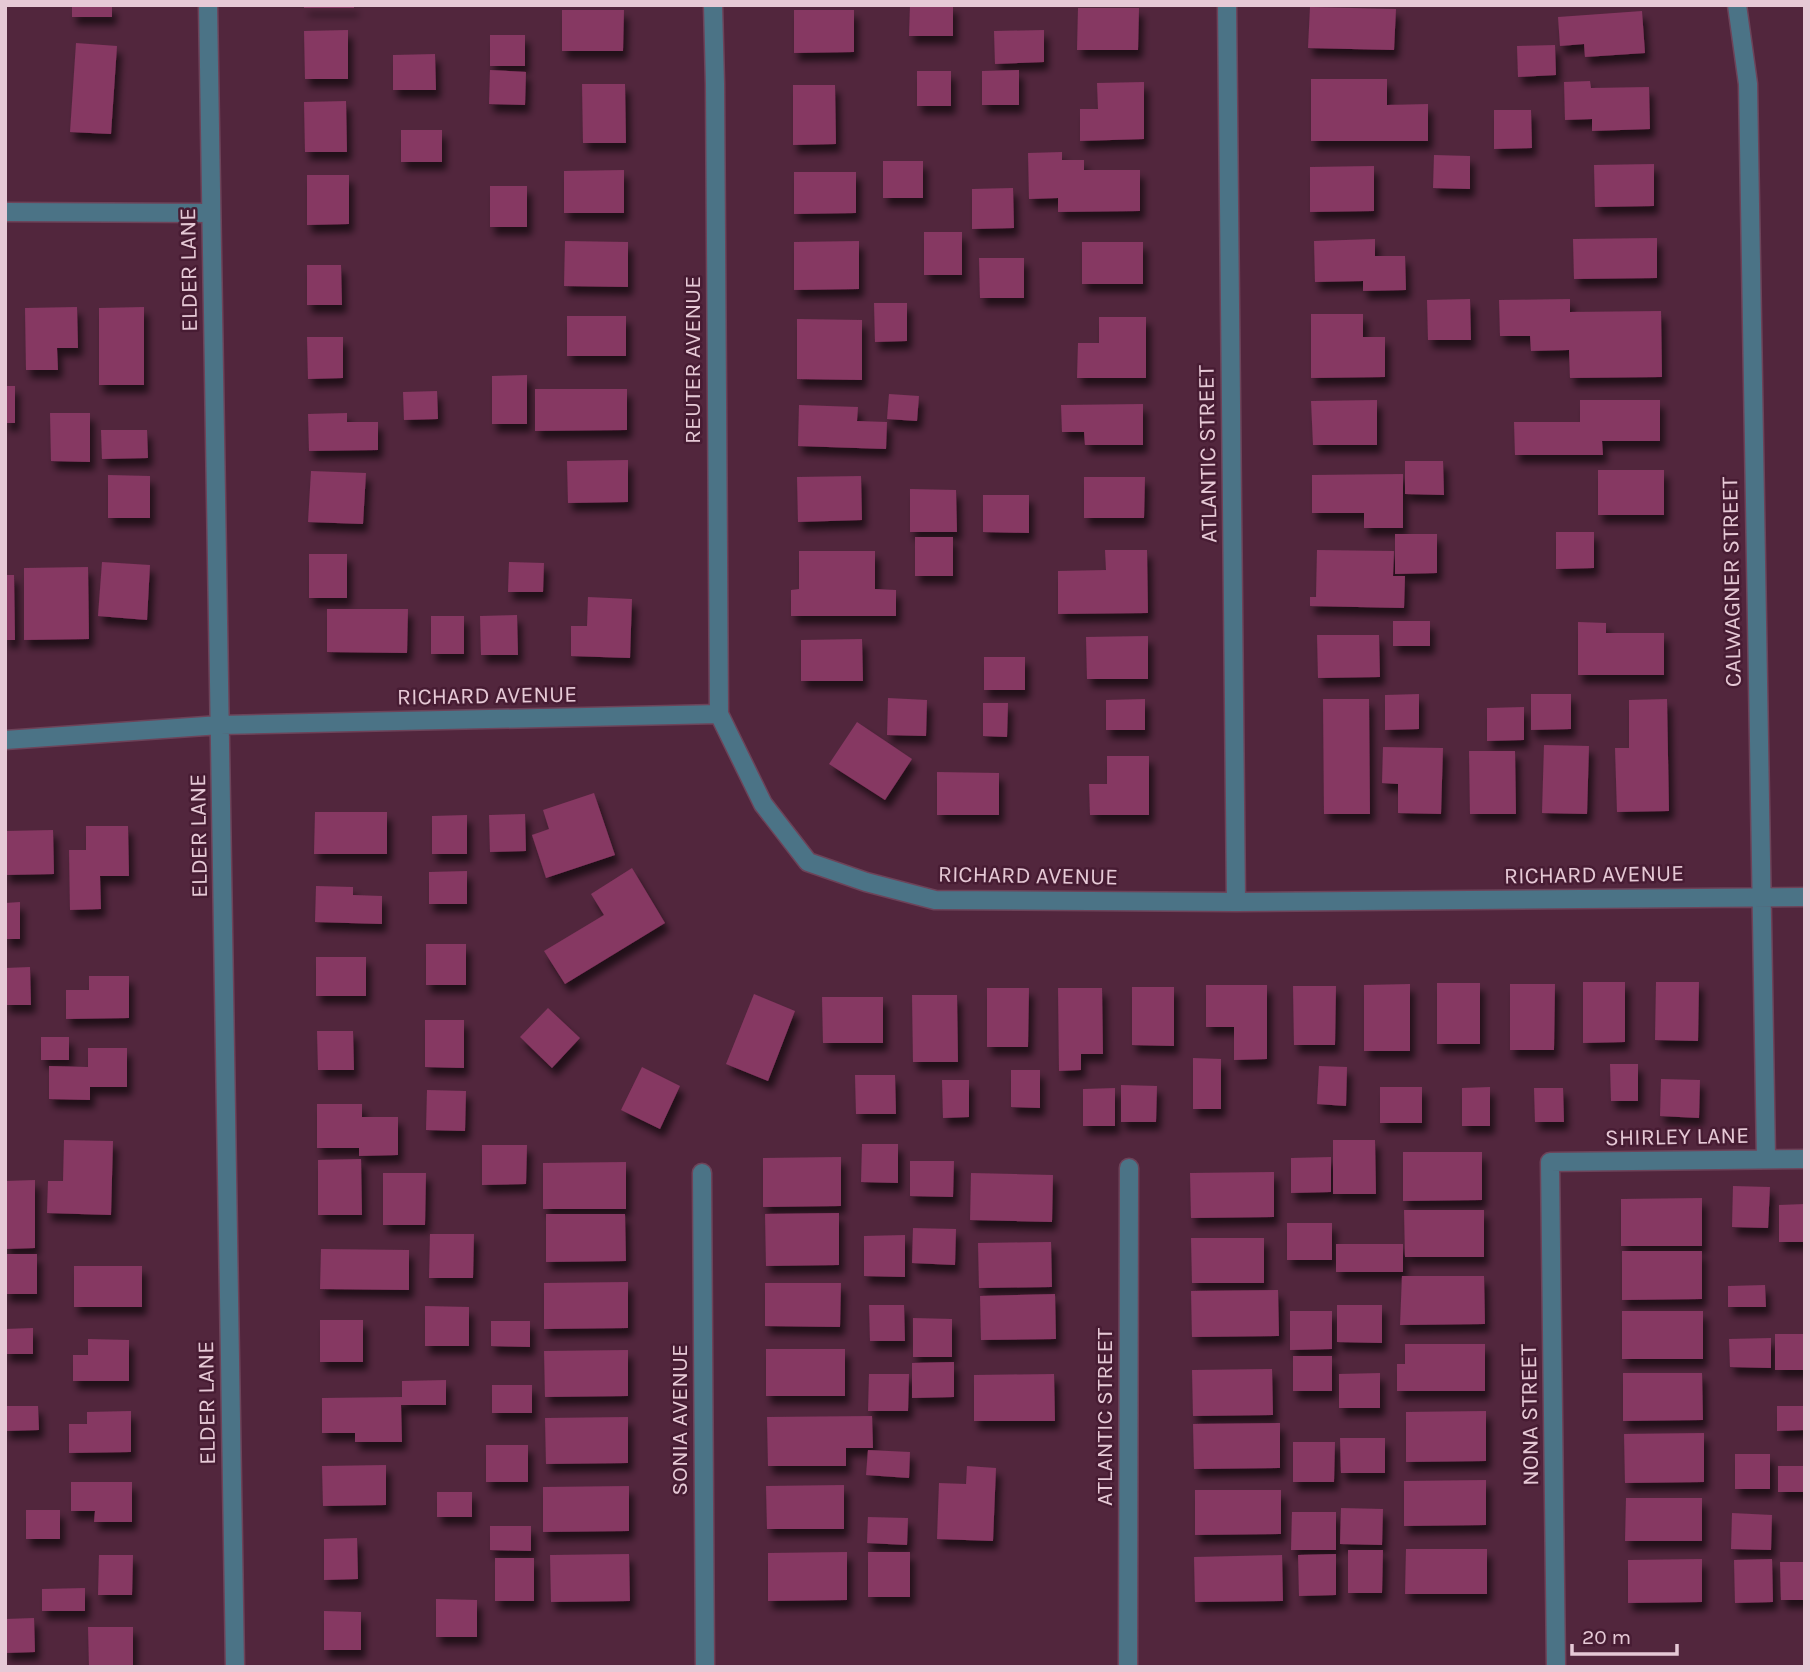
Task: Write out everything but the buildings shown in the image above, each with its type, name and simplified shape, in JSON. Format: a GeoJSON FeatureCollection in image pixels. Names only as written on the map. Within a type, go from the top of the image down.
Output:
{"type":"FeatureCollection","features":[{"type":"Feature","properties":{"kind":"street","name":"ELDER LANE"},"geometry":{"type":"LineString","coordinates":[[208,5],[235,1667]]}},
{"type":"Feature","properties":{"kind":"street","name":"REUTER AVENUE"},"geometry":{"type":"LineString","coordinates":[[713,5],[719,714]]}},
{"type":"Feature","properties":{"kind":"street","name":"ATLANTIC STREET"},"geometry":{"type":"LineString","coordinates":[[1227,5],[1236,902]]}},
{"type":"Feature","properties":{"kind":"street","name":"CALWAGNER STREET"},"geometry":{"type":"LineString","coordinates":[[1737,5],[1748,83],[1766,1159]]}},
{"type":"Feature","properties":{"kind":"street"},"geometry":{"type":"LineString","coordinates":[[5,212],[211,213]]}},
{"type":"Feature","properties":{"kind":"street","name":"RICHARD AVENUE"},"geometry":{"type":"LineString","coordinates":[[5,740],[220,725],[719,714],[763,804],[808,862],[866,882],[935,900],[1236,902],[1805,897]]}},
{"type":"Feature","properties":{"kind":"street","name":"SHIRLEY LANE"},"geometry":{"type":"LineString","coordinates":[[1550,1162],[1805,1159]]}},
{"type":"Feature","properties":{"kind":"street","name":"NONA STREET"},"geometry":{"type":"LineString","coordinates":[[1550,1162],[1556,1667]]}},
{"type":"Feature","properties":{"kind":"street","name":"ATLANTIC STREET"},"geometry":{"type":"LineString","coordinates":[[1128,1667],[1129,1168]]}},
{"type":"Feature","properties":{"kind":"street","name":"SONIA AVENUE"},"geometry":{"type":"LineString","coordinates":[[702,1173],[705,1667]]}}]}
